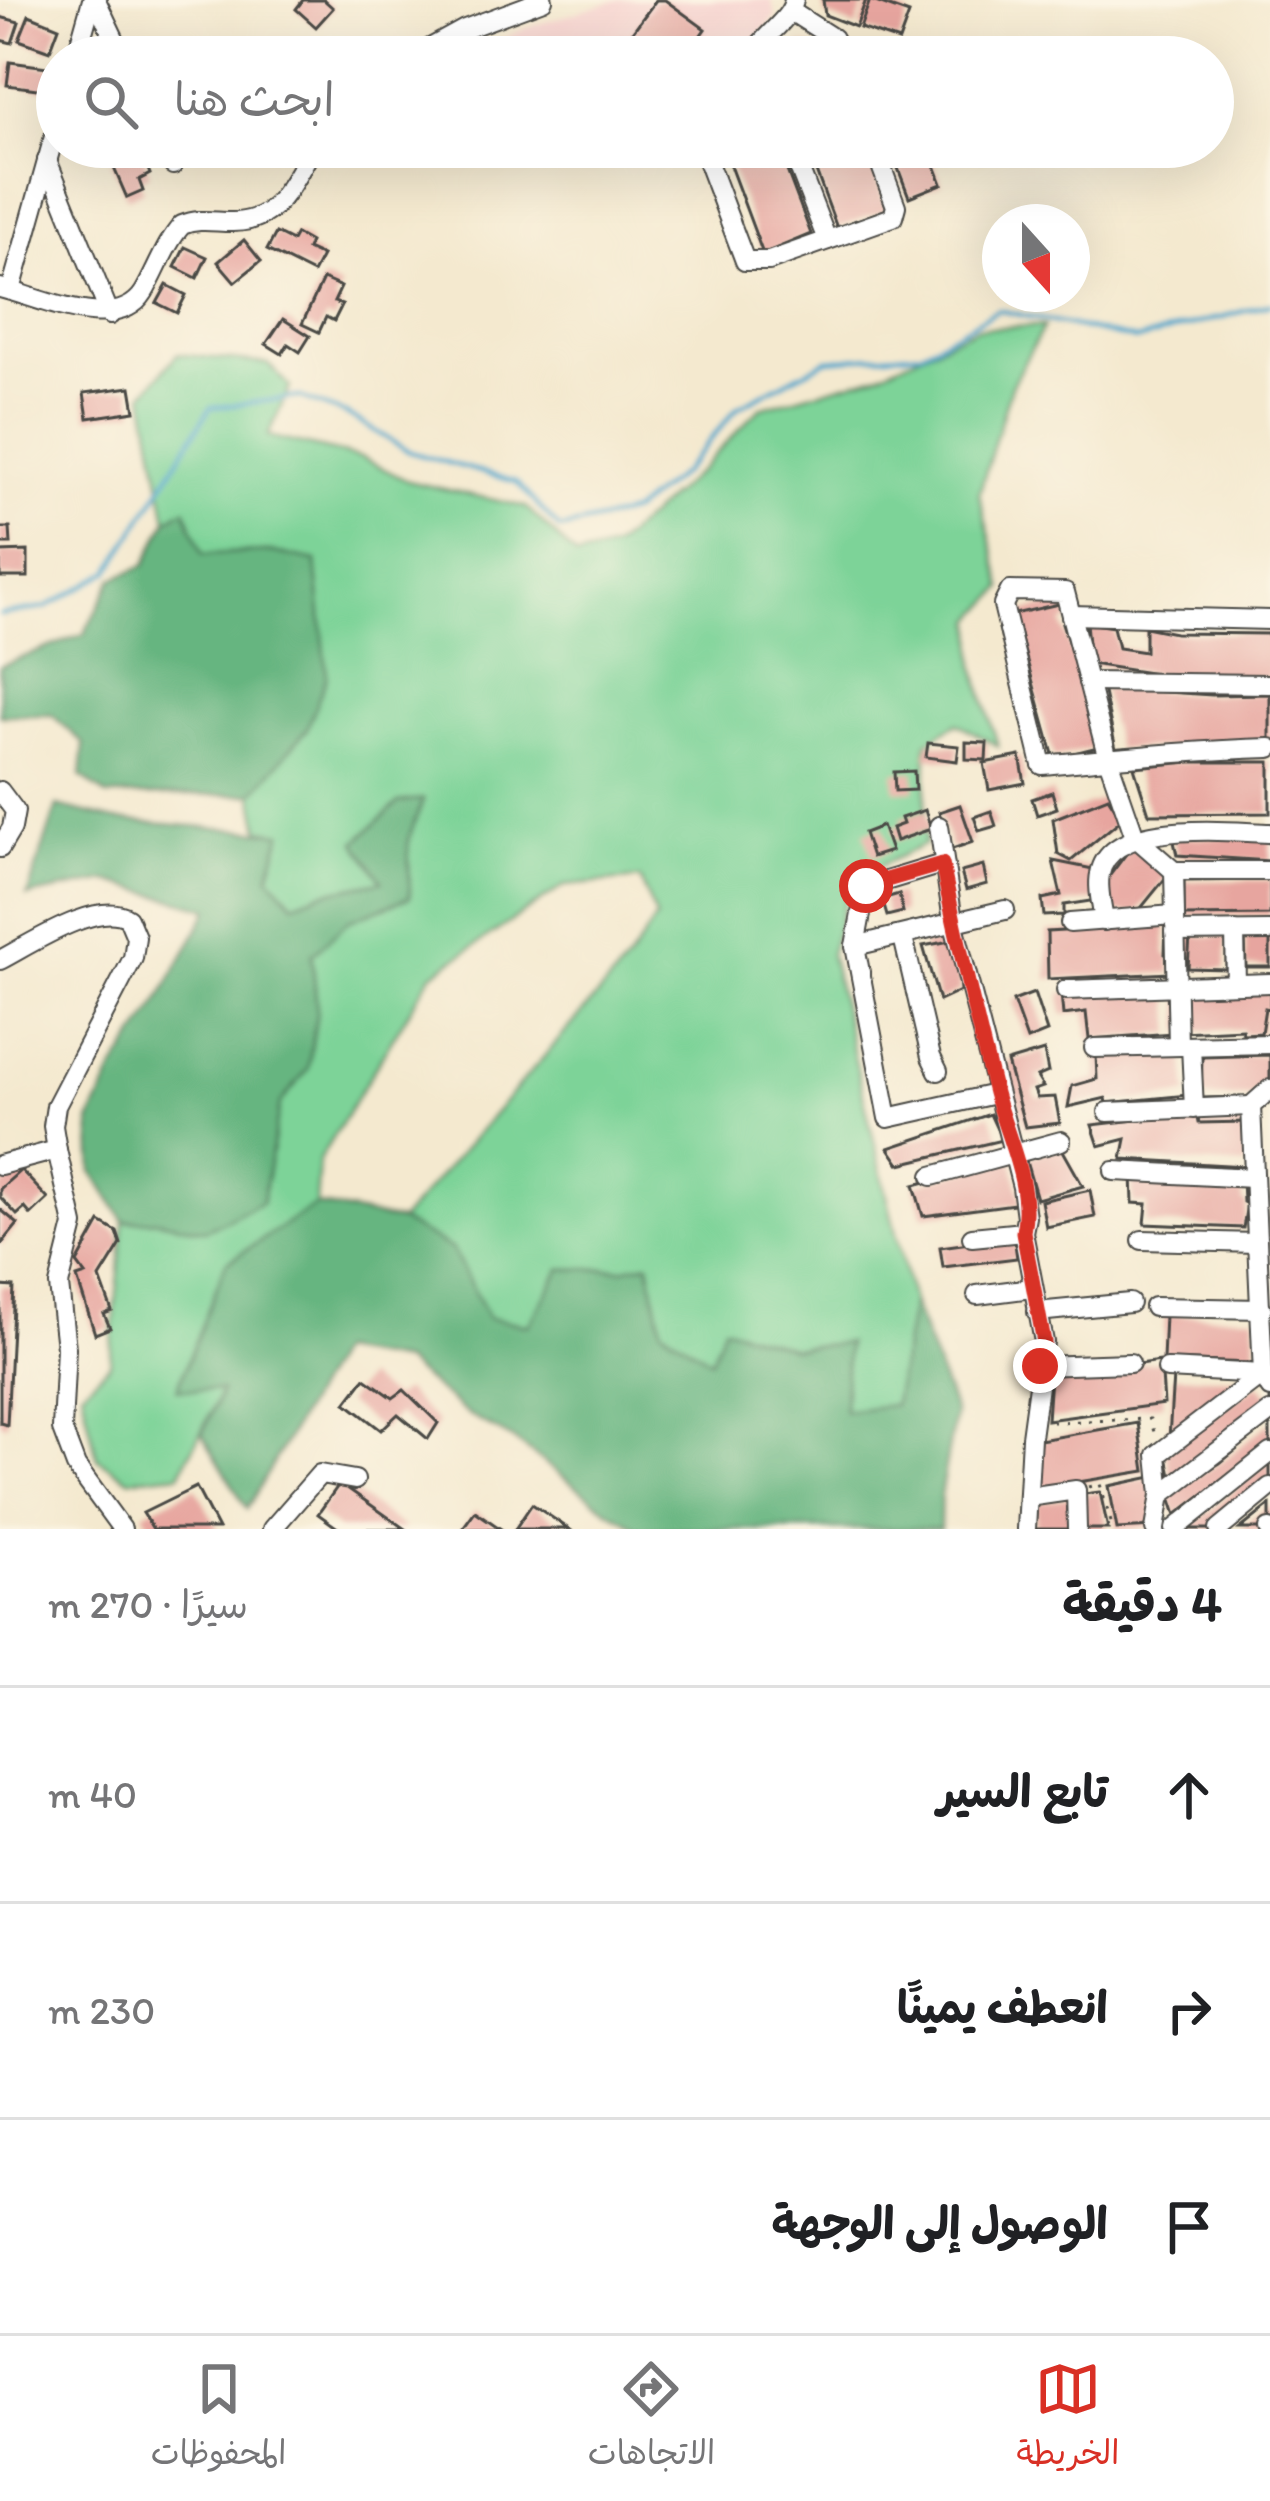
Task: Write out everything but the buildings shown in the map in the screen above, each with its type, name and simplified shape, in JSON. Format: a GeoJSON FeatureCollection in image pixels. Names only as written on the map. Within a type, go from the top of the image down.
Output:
{"type":"FeatureCollection","features":[{"type":"Feature","properties":{"kind":"street"},"geometry":{"type":"LineString","coordinates":[[83,36],[94,0]]}},
{"type":"Feature","properties":{"kind":"street"},"geometry":{"type":"LineString","coordinates":[[94,0],[112,36]]}},
{"type":"Feature","properties":{"kind":"street"},"geometry":{"type":"LineString","coordinates":[[452,36],[542,0]]}},
{"type":"Feature","properties":{"kind":"street"},"geometry":{"type":"LineString","coordinates":[[764,36],[793,6],[830,36]]}},
{"type":"Feature","properties":{"kind":"street"},"geometry":{"type":"LineString","coordinates":[[44,168],[6,289],[110,315],[127,310],[140,298],[182,225],[196,220],[244,222],[263,216],[286,196],[302,168]]}},
{"type":"Feature","properties":{"kind":"street"},"geometry":{"type":"LineString","coordinates":[[50,168],[110,315]]}},
{"type":"Feature","properties":{"kind":"street"},"geometry":{"type":"LineString","coordinates":[[710,168],[745,261],[769,261],[893,217],[896,206],[882,168]]}},
{"type":"Feature","properties":{"kind":"street"},"geometry":{"type":"LineString","coordinates":[[799,168],[827,240]]}},
{"type":"Feature","properties":{"kind":"street"},"geometry":{"type":"LineString","coordinates":[[1270,748],[1108,759],[1042,765],[1003,605],[1010,591],[1065,592],[1108,759],[1135,837],[1174,871],[1270,871]]}},
{"type":"Feature","properties":{"kind":"street"},"geometry":{"type":"LineString","coordinates":[[1071,615],[1270,620]]}},
{"type":"Feature","properties":{"kind":"street"},"geometry":{"type":"LineString","coordinates":[[1088,682],[1270,684]]}},
{"type":"Feature","properties":{"kind":"street"},"geometry":{"type":"LineString","coordinates":[[0,791],[15,811],[12,828],[0,848]]}},
{"type":"Feature","properties":{"kind":"street"},"geometry":{"type":"LineString","coordinates":[[939,826],[953,921],[1024,1201],[1023,1232],[1044,1342],[1026,1529]]}},
{"type":"Feature","properties":{"kind":"street"},"geometry":{"type":"LineString","coordinates":[[1104,921],[1100,870],[1135,837],[1270,832]]}},
{"type":"Feature","properties":{"kind":"street"},"geometry":{"type":"LineString","coordinates":[[942,864],[866,886],[855,946],[888,1118],[995,1094]]}},
{"type":"Feature","properties":{"kind":"street"},"geometry":{"type":"LineString","coordinates":[[1174,871],[1176,985],[1194,1108]]}},
{"type":"Feature","properties":{"kind":"street"},"geometry":{"type":"LineString","coordinates":[[855,946],[1005,910]]}},
{"type":"Feature","properties":{"kind":"street"},"geometry":{"type":"LineString","coordinates":[[0,960],[106,912],[119,913],[134,926],[133,958],[56,1106],[56,1150],[74,1225],[59,1285],[66,1348],[62,1429],[76,1466],[122,1529]]}},
{"type":"Feature","properties":{"kind":"street"},"geometry":{"type":"LineString","coordinates":[[1070,923],[1174,923],[1270,932]]}},
{"type":"Feature","properties":{"kind":"street"},"geometry":{"type":"LineString","coordinates":[[1235,932],[1236,984]]}},
{"type":"Feature","properties":{"kind":"street"},"geometry":{"type":"LineString","coordinates":[[903,937],[938,1071]]}},
{"type":"Feature","properties":{"kind":"street"},"geometry":{"type":"LineString","coordinates":[[1066,990],[1270,983]]}},
{"type":"Feature","properties":{"kind":"street"},"geometry":{"type":"LineString","coordinates":[[1094,1048],[1270,1043]]}},
{"type":"Feature","properties":{"kind":"street"},"geometry":{"type":"LineString","coordinates":[[1108,1112],[1251,1106],[1270,1088]]}},
{"type":"Feature","properties":{"kind":"street"},"geometry":{"type":"LineString","coordinates":[[1251,1106],[1266,1381]]}},
{"type":"Feature","properties":{"kind":"street"},"geometry":{"type":"LineString","coordinates":[[932,1176],[1061,1142]]}},
{"type":"Feature","properties":{"kind":"street"},"geometry":{"type":"LineString","coordinates":[[0,1166],[56,1150]]}},
{"type":"Feature","properties":{"kind":"street"},"geometry":{"type":"LineString","coordinates":[[1114,1171],[1253,1178]]}},
{"type":"Feature","properties":{"kind":"street"},"geometry":{"type":"LineString","coordinates":[[972,1237],[1023,1232]]}},
{"type":"Feature","properties":{"kind":"street"},"geometry":{"type":"LineString","coordinates":[[1142,1240],[1256,1244]]}},
{"type":"Feature","properties":{"kind":"street"},"geometry":{"type":"LineString","coordinates":[[977,1295],[1032,1288]]}},
{"type":"Feature","properties":{"kind":"street"},"geometry":{"type":"LineString","coordinates":[[1037,1312],[1130,1303]]}},
{"type":"Feature","properties":{"kind":"street"},"geometry":{"type":"LineString","coordinates":[[1154,1307],[1262,1309]]}},
{"type":"Feature","properties":{"kind":"street"},"geometry":{"type":"LineString","coordinates":[[1040,1366],[1130,1363]]}},
{"type":"Feature","properties":{"kind":"street"},"geometry":{"type":"LineString","coordinates":[[1166,1369],[1266,1381]]}},
{"type":"Feature","properties":{"kind":"street"},"geometry":{"type":"LineString","coordinates":[[1155,1529],[1161,1496],[1156,1455],[1266,1381]]}},
{"type":"Feature","properties":{"kind":"street"},"geometry":{"type":"LineString","coordinates":[[1161,1496],[1270,1412]]}},
{"type":"Feature","properties":{"kind":"street"},"geometry":{"type":"LineString","coordinates":[[1175,1529],[1270,1453]]}},
{"type":"Feature","properties":{"kind":"street"},"geometry":{"type":"LineString","coordinates":[[272,1529],[320,1474],[355,1480]]}},
{"type":"Feature","properties":{"kind":"street"},"geometry":{"type":"LineString","coordinates":[[1219,1529],[1270,1486]]}},
{"type":"Feature","properties":{"kind":"street"},"geometry":{"type":"LineString","coordinates":[[1028,1497],[1076,1490],[1077,1529]]}},
{"type":"Feature","properties":{"kind":"path"},"geometry":{"type":"LineString","coordinates":[[1032,1430],[1150,1419],[1156,1455]]}},
{"type":"Feature","properties":{"kind":"path"},"geometry":{"type":"LineString","coordinates":[[1076,1490],[1100,1484],[1113,1529]]}},
{"type":"Feature","properties":{"kind":"shaded area"},"geometry":{"type":"Polygon","coordinates":[[[617,0],[771,0],[776,15],[760,36],[509,36],[617,0]]]}},
{"type":"Feature","properties":{"kind":"green space"},"geometry":{"type":"Polygon","coordinates":[[[1044,326],[1011,386],[979,494],[1003,588],[974,620],[975,667],[998,746],[957,723],[927,742],[925,844],[851,880],[830,954],[912,1302],[894,1405],[844,1411],[847,1343],[793,1348],[724,1327],[711,1361],[662,1329],[648,1263],[622,1269],[561,1269],[529,1325],[488,1318],[452,1249],[400,1221],[628,961],[656,918],[640,879],[564,886],[431,975],[319,1160],[316,1205],[226,1263],[222,1390],[180,1474],[129,1479],[97,1458],[82,1391],[110,1364],[124,1221],[155,1220],[205,1230],[262,1202],[280,1103],[308,1069],[317,1010],[312,955],[349,920],[410,897],[408,840],[423,800],[399,802],[383,881],[294,903],[269,876],[282,834],[260,829],[253,794],[269,772],[318,611],[316,562],[273,552],[203,554],[186,510],[167,520],[144,394],[177,354],[268,364],[290,387],[268,436],[362,458],[408,481],[526,507],[577,557],[613,548],[760,408],[874,376],[977,328],[1044,326]]]}},
{"type":"Feature","properties":{"kind":"green space"},"geometry":{"type":"Polygon","coordinates":[[[185,509],[203,554],[273,552],[316,561],[327,676],[307,729],[253,794],[107,796],[81,776],[84,744],[52,715],[0,715],[0,666],[84,634],[113,579],[145,565],[167,520],[185,509]]]}},
{"type":"Feature","properties":{"kind":"green space"},"geometry":{"type":"Polygon","coordinates":[[[423,799],[408,840],[410,897],[349,920],[312,955],[317,1010],[308,1069],[280,1104],[262,1202],[205,1230],[155,1220],[124,1221],[93,1172],[90,1122],[114,1070],[156,1006],[209,909],[107,881],[27,896],[57,806],[116,820],[282,833],[269,876],[294,903],[382,881],[356,842],[399,802],[423,799]]]}},
{"type":"Feature","properties":{"kind":"green space"},"geometry":{"type":"Polygon","coordinates":[[[316,1205],[400,1221],[452,1249],[488,1318],[528,1325],[561,1269],[622,1269],[649,1263],[662,1329],[711,1360],[724,1326],[793,1348],[847,1343],[844,1411],[894,1405],[912,1302],[955,1414],[941,1490],[940,1529],[640,1529],[511,1438],[468,1415],[403,1362],[337,1351],[247,1509],[202,1434],[221,1391],[177,1389],[226,1263],[316,1205]]]}},
{"type":"Feature","properties":{"kind":"waterway"},"geometry":{"type":"LineString","coordinates":[[0,615],[45,608],[110,571],[210,408],[298,397],[346,414],[410,452],[516,482],[560,529],[631,513],[683,472],[738,407],[827,360],[921,352],[998,310],[1137,340],[1270,304]]}},
{"type":"Feature","properties":{"kind":"route"},"geometry":{"type":"LineString","coordinates":[[866,886],[942,864],[995,1094],[1022,1187],[1023,1232],[1044,1342],[1040,1366]]}}]}
